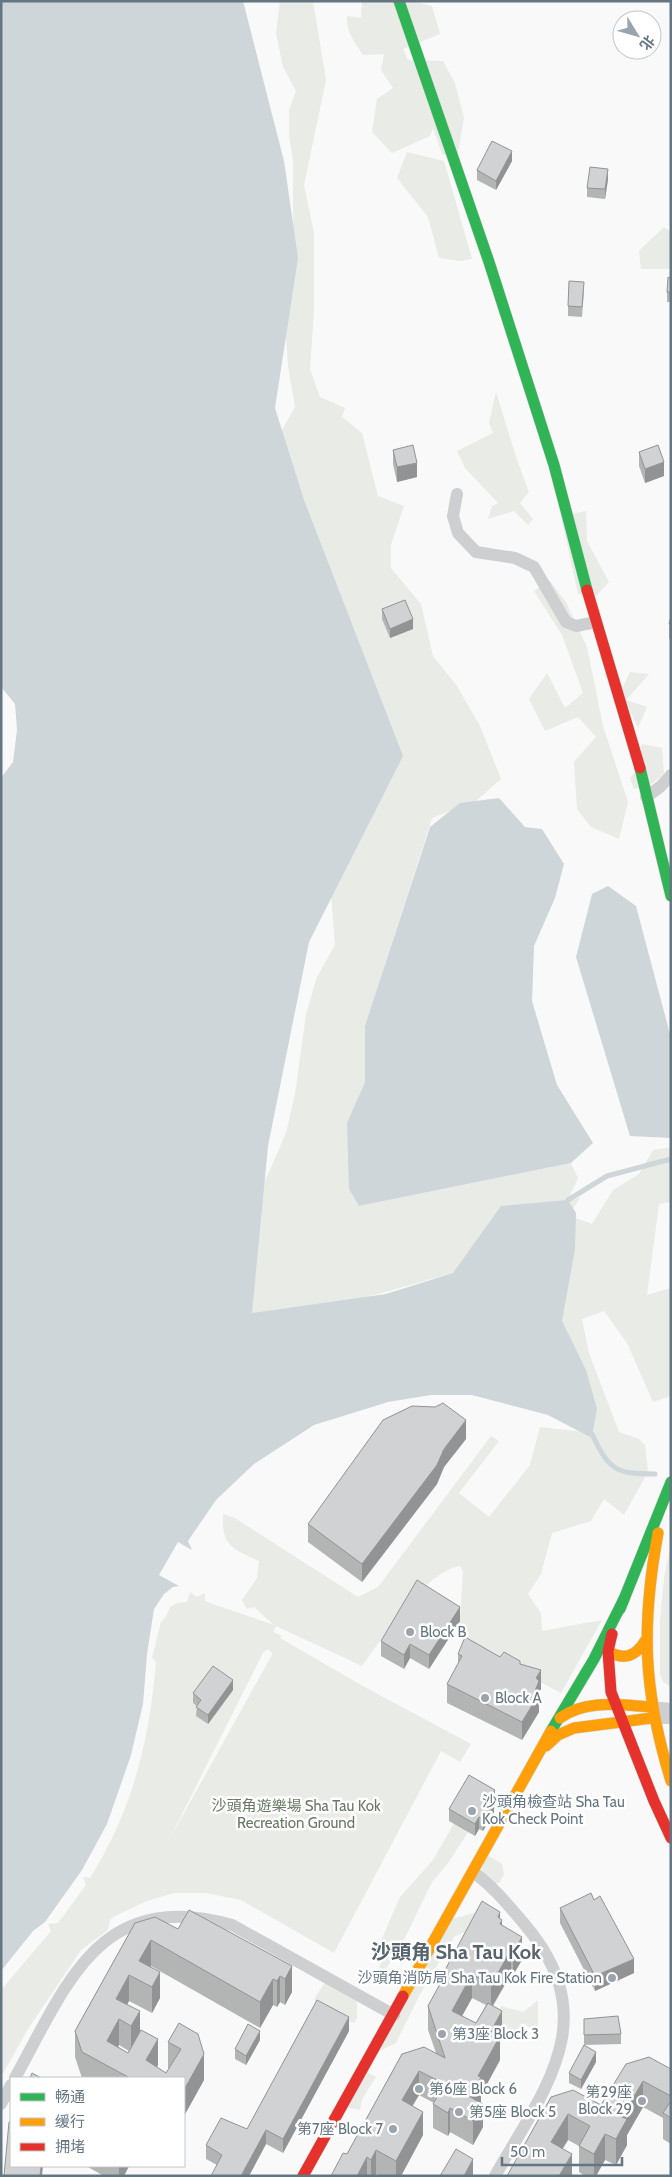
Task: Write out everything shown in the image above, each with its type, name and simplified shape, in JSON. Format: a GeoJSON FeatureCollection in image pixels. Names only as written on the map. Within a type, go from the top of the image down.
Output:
{"type":"FeatureCollection","features":[{"type":"Feature","properties":{"kind":"main road"},"geometry":{"type":"LineString","coordinates":[[399,1],[486,253],[554,465],[596,622],[634,742],[671,896]]}},
{"type":"Feature","properties":{"kind":"main road"},"geometry":{"type":"LineString","coordinates":[[671,1483],[624,1599],[608,1651],[611,1692],[654,1801],[671,1838]]}},
{"type":"Feature","properties":{"kind":"main road"},"geometry":{"type":"LineString","coordinates":[[671,1483],[650,1580],[644,1641],[651,1712],[671,1781]]}},
{"type":"Feature","properties":{"kind":"main road"},"geometry":{"type":"LineString","coordinates":[[303,2176],[555,1724],[594,1659],[624,1599]]}},
{"type":"Feature","properties":{"kind":"main road"},"geometry":{"type":"LineString","coordinates":[[608,1651],[615,1656],[623,1658],[632,1656],[640,1650],[644,1641]]}},
{"type":"Feature","properties":{"kind":"main road"},"geometry":{"type":"LineString","coordinates":[[555,1724],[565,1713],[573,1709],[616,1706],[651,1712]]}},
{"type":"Feature","properties":{"kind":"main road"},"geometry":{"type":"LineString","coordinates":[[540,1752],[558,1735],[574,1728],[622,1721],[651,1712]]}},
{"type":"Feature","properties":{"kind":"street"},"geometry":{"type":"LineString","coordinates":[[457,494],[453,516],[458,533],[476,552],[515,558],[534,566],[566,622],[576,626],[596,622]]}},
{"type":"Feature","properties":{"kind":"street"},"geometry":{"type":"LineString","coordinates":[[646,797],[660,787],[671,775]]}},
{"type":"Feature","properties":{"kind":"street"},"geometry":{"type":"LineString","coordinates":[[651,1712],[671,1709]]}},
{"type":"Feature","properties":{"kind":"street"},"geometry":{"type":"LineString","coordinates":[[651,1712],[671,1718]]}},
{"type":"Feature","properties":{"kind":"street"},"geometry":{"type":"LineString","coordinates":[[473,1872],[506,1901],[542,1947],[558,1980],[564,2013],[560,2050],[544,2091],[495,2176]]}},
{"type":"Feature","properties":{"kind":"street"},"geometry":{"type":"LineString","coordinates":[[16,2077],[78,1968],[106,1940],[150,1918],[164,1916],[210,1919],[232,1925],[394,2015]]}},
{"type":"Feature","properties":{"kind":"street"},"geometry":{"type":"LineString","coordinates":[[1,2104],[10,2088]]}},
{"type":"Feature","properties":{"kind":"green space","name":"沙頭角遊樂場 Sha Tau Kok Recreation Ground"},"geometry":{"type":"Polygon","coordinates":[[[280,1],[313,1],[326,80],[304,185],[314,233],[314,310],[310,369],[320,397],[345,408],[342,417],[362,433],[378,496],[404,506],[391,545],[391,568],[421,604],[433,656],[457,686],[480,726],[501,779],[476,801],[432,818],[367,1021],[365,1082],[350,1117],[359,1206],[571,1163],[578,1178],[568,1200],[546,1210],[581,1197],[568,1215],[592,1224],[613,1190],[639,1174],[653,1150],[671,1147],[671,1202],[659,1204],[647,1295],[671,1288],[671,1396],[653,1402],[627,1343],[604,1311],[582,1319],[589,1353],[619,1432],[639,1439],[645,1445],[648,1472],[624,1515],[604,1499],[591,1521],[552,1533],[541,1574],[528,1594],[541,1613],[542,1631],[602,1620],[561,1693],[467,1644],[459,1635],[463,1572],[460,1566],[446,1571],[419,1593],[393,1623],[362,1666],[276,1626],[273,1632],[282,1636],[280,1638],[361,1685],[471,1744],[460,1762],[441,1751],[334,1953],[241,1900],[206,1893],[174,1893],[147,1901],[115,1916],[110,1920],[108,1930],[81,1950],[28,2029],[1,2077],[1,1990],[51,1931],[48,1924],[58,1923],[86,1885],[83,1877],[90,1878],[117,1826],[128,1800],[143,1747],[149,1720],[156,1662],[152,1658],[161,1622],[166,1617],[170,1607],[177,1603],[187,1602],[190,1592],[197,1597],[205,1593],[205,1601],[274,1625],[254,1607],[247,1609],[242,1600],[257,1578],[259,1561],[230,1545],[224,1533],[223,1514],[235,1518],[358,1597],[378,1587],[491,1436],[499,1441],[459,1493],[489,1517],[530,1465],[540,1427],[584,1432],[586,1409],[457,1272],[363,1298],[290,1330],[229,1316],[259,1195],[286,1133],[295,1094],[306,1014],[317,977],[335,945],[329,870],[273,446],[295,407],[288,366],[286,338],[293,226],[293,161],[289,135],[289,110],[296,91],[283,67],[276,33],[280,1]],[[267,1649],[263,1653],[169,1840],[273,1653],[267,1649]]]}},
{"type":"Feature","properties":{"kind":"green space"},"geometry":{"type":"Polygon","coordinates":[[[362,1],[411,1],[432,6],[440,34],[403,49],[408,60],[443,61],[455,83],[464,118],[457,158],[442,154],[433,128],[430,136],[392,153],[372,132],[377,99],[393,88],[381,70],[384,54],[363,55],[350,32],[347,16],[361,18],[362,1]]]}},
{"type":"Feature","properties":{"kind":"green space"},"geometry":{"type":"Polygon","coordinates":[[[407,152],[444,161],[472,259],[460,261],[439,258],[428,217],[397,178],[407,152]]]}},
{"type":"Feature","properties":{"kind":"green space"},"geometry":{"type":"Polygon","coordinates":[[[664,227],[671,232],[671,269],[641,269],[639,251],[664,227]]]}},
{"type":"Feature","properties":{"kind":"green space"},"geometry":{"type":"Polygon","coordinates":[[[496,392],[529,492],[520,503],[533,519],[528,525],[514,511],[488,519],[492,506],[498,503],[465,468],[457,451],[493,433],[489,423],[496,392]]]}},
{"type":"Feature","properties":{"kind":"green space"},"geometry":{"type":"Polygon","coordinates":[[[586,511],[587,541],[609,582],[595,597],[578,594],[561,516],[586,511]]]}},
{"type":"Feature","properties":{"kind":"green space"},"geometry":{"type":"Polygon","coordinates":[[[549,580],[566,602],[587,647],[603,726],[628,802],[619,839],[591,827],[577,809],[574,762],[596,737],[578,717],[545,731],[529,699],[547,673],[565,708],[583,693],[562,635],[534,591],[549,580]]]}},
{"type":"Feature","properties":{"kind":"green space"},"geometry":{"type":"Polygon","coordinates":[[[630,672],[649,674],[626,700],[647,707],[638,728],[621,691],[630,672]]]}},
{"type":"Feature","properties":{"kind":"green space"},"geometry":{"type":"Polygon","coordinates":[[[642,744],[662,748],[664,773],[653,783],[634,789],[630,778],[636,771],[642,744]]]}},
{"type":"Feature","properties":{"kind":"green space"},"geometry":{"type":"Polygon","coordinates":[[[671,1545],[671,1687],[663,1682],[660,1673],[660,1621],[664,1577],[671,1545]]]}},
{"type":"Feature","properties":{"kind":"green space"},"geometry":{"type":"Polygon","coordinates":[[[482,1811],[448,1863],[432,1882],[398,1952],[384,1971],[379,1968],[386,1952],[377,1950],[400,1897],[433,1860],[456,1820],[482,1811]]]}},
{"type":"Feature","properties":{"kind":"green space"},"geometry":{"type":"Polygon","coordinates":[[[478,1849],[502,1864],[504,1874],[499,1883],[485,1885],[478,1849]]]}},
{"type":"Feature","properties":{"kind":"green space"},"geometry":{"type":"Polygon","coordinates":[[[484,1910],[473,1928],[454,1937],[419,1996],[396,2043],[377,2052],[452,1919],[484,1910]]]}},
{"type":"Feature","properties":{"kind":"green space"},"geometry":{"type":"Polygon","coordinates":[[[326,1981],[357,1998],[357,2018],[354,2023],[324,2012],[314,1999],[326,1981]]]}},
{"type":"Feature","properties":{"kind":"green space"},"geometry":{"type":"Polygon","coordinates":[[[538,2000],[538,2026],[533,2030],[523,2023],[511,2040],[492,2021],[501,2006],[523,2012],[538,2000]]]}},
{"type":"Feature","properties":{"kind":"green space"},"geometry":{"type":"Polygon","coordinates":[[[367,2072],[376,2077],[362,2099],[360,2110],[345,2107],[367,2072]]]}},
{"type":"Feature","properties":{"kind":"shaded area"},"geometry":{"type":"Polygon","coordinates":[[[1,1],[243,1],[284,161],[298,258],[275,408],[304,500],[403,756],[309,942],[268,1146],[252,1313],[386,1294],[453,1273],[501,1206],[568,1200],[576,1213],[575,1249],[562,1321],[586,1370],[597,1409],[590,1437],[548,1415],[472,1395],[431,1395],[388,1402],[314,1425],[254,1464],[216,1500],[188,1541],[192,1550],[178,1542],[159,1575],[179,1586],[173,1587],[164,1594],[154,1609],[147,1654],[143,1704],[131,1755],[107,1824],[82,1870],[45,1922],[33,1931],[1,1971],[1,778],[13,762],[17,730],[15,704],[1,687],[1,1]]]}},
{"type":"Feature","properties":{"kind":"shaded area"},"geometry":{"type":"Polygon","coordinates":[[[499,798],[525,827],[542,829],[564,864],[555,898],[534,946],[532,1001],[557,1085],[593,1143],[571,1163],[359,1206],[349,1189],[347,1123],[365,1082],[365,1026],[430,827],[460,803],[499,798]]]}},
{"type":"Feature","properties":{"kind":"shaded area"},"geometry":{"type":"Polygon","coordinates":[[[608,886],[636,906],[671,1038],[671,1138],[630,1136],[576,957],[592,894],[608,886]]]}},
{"type":"Feature","properties":{"kind":"building"},"geometry":{"type":"Polygon","coordinates":[[[492,141],[512,151],[496,181],[477,170],[492,141]]]}},
{"type":"Feature","properties":{"kind":"building"},"geometry":{"type":"Polygon","coordinates":[[[590,167],[608,169],[605,189],[587,188],[590,167]]]}},
{"type":"Feature","properties":{"kind":"building"},"geometry":{"type":"Polygon","coordinates":[[[668,277],[671,278],[671,292],[667,292],[668,277]]]}},
{"type":"Feature","properties":{"kind":"building"},"geometry":{"type":"Polygon","coordinates":[[[569,281],[584,282],[582,307],[568,306],[569,281]]]}},
{"type":"Feature","properties":{"kind":"building"},"geometry":{"type":"Polygon","coordinates":[[[413,445],[417,463],[397,467],[393,450],[413,445]]]}},
{"type":"Feature","properties":{"kind":"building"},"geometry":{"type":"Polygon","coordinates":[[[658,445],[664,462],[645,469],[639,452],[658,445]]]}},
{"type":"Feature","properties":{"kind":"building"},"geometry":{"type":"Polygon","coordinates":[[[405,600],[413,619],[390,629],[382,609],[405,600]]]}},
{"type":"Feature","properties":{"kind":"building"},"geometry":{"type":"Polygon","coordinates":[[[443,1403],[466,1420],[444,1449],[437,1465],[362,1564],[308,1524],[383,1420],[412,1406],[435,1407],[443,1403]]]}},
{"type":"Feature","properties":{"kind":"building"},"geometry":{"type":"Polygon","coordinates":[[[417,1580],[460,1607],[429,1655],[410,1644],[404,1655],[381,1641],[417,1580]]]}},
{"type":"Feature","properties":{"kind":"building","name":"Block A"},"geometry":{"type":"Polygon","coordinates":[[[465,1637],[500,1657],[504,1652],[520,1661],[520,1664],[541,1670],[536,1678],[539,1681],[535,1691],[539,1694],[522,1722],[447,1684],[462,1656],[458,1654],[465,1637]]]}},
{"type":"Feature","properties":{"kind":"building"},"geometry":{"type":"Polygon","coordinates":[[[213,1666],[233,1680],[208,1715],[196,1707],[201,1700],[193,1693],[213,1666]]]}},
{"type":"Feature","properties":{"kind":"building","name":"沙頭角檢查站 Sha Tau Kok Check Point"},"geometry":{"type":"Polygon","coordinates":[[[469,1775],[495,1790],[490,1798],[494,1800],[483,1819],[479,1817],[475,1824],[449,1809],[469,1775]]]}},
{"type":"Feature","properties":{"kind":"building","name":"沙頭角消防局 Sha Tau Kok Fire Station"},"geometry":{"type":"Polygon","coordinates":[[[591,1893],[594,1900],[600,1896],[634,1959],[595,1976],[560,1908],[591,1893]]]}},
{"type":"Feature","properties":{"kind":"building"},"geometry":{"type":"Polygon","coordinates":[[[482,1901],[500,1912],[498,1917],[502,1920],[500,1924],[522,1937],[513,1952],[511,1950],[491,1985],[472,1974],[452,2011],[476,2023],[488,2003],[502,2011],[491,2031],[500,2036],[478,2076],[481,2077],[470,2097],[483,2104],[473,2121],[450,2108],[448,2113],[433,2104],[445,2084],[419,2071],[402,2100],[423,2112],[396,2161],[376,2150],[371,2160],[367,2157],[357,2176],[331,2176],[343,2153],[347,2154],[402,2054],[424,2047],[445,2058],[428,2006],[482,1901]]]}},
{"type":"Feature","properties":{"kind":"building"},"geometry":{"type":"Polygon","coordinates":[[[189,1910],[292,1966],[285,1979],[280,1976],[277,1981],[273,1979],[260,2002],[151,1940],[139,1961],[160,1972],[152,1987],[129,1975],[116,1999],[140,2011],[131,2026],[119,2019],[107,2041],[128,2053],[141,2030],[158,2039],[146,2060],[166,2073],[181,2049],[168,2042],[179,2023],[198,2034],[204,2054],[185,2088],[185,2077],[128,2077],[82,2052],[75,2031],[135,1923],[155,1917],[178,1929],[189,1910]]]}},
{"type":"Feature","properties":{"kind":"building"},"geometry":{"type":"Polygon","coordinates":[[[317,2000],[349,2017],[283,2139],[266,2130],[241,2176],[211,2176],[222,2155],[206,2145],[221,2118],[247,2129],[317,2000]]]}},
{"type":"Feature","properties":{"kind":"building"},"geometry":{"type":"Polygon","coordinates":[[[618,2016],[621,2034],[584,2035],[584,2019],[618,2016]]]}},
{"type":"Feature","properties":{"kind":"building"},"geometry":{"type":"Polygon","coordinates":[[[248,2024],[260,2031],[246,2056],[235,2049],[248,2024]]]}},
{"type":"Feature","properties":{"kind":"building"},"geometry":{"type":"Polygon","coordinates":[[[584,2045],[596,2052],[581,2080],[569,2073],[584,2045]]]}},
{"type":"Feature","properties":{"kind":"building"},"geometry":{"type":"Polygon","coordinates":[[[649,2057],[671,2069],[671,2096],[643,2081],[622,2117],[627,2119],[616,2139],[605,2134],[594,2154],[579,2146],[590,2126],[568,2114],[551,2142],[572,2154],[559,2176],[507,2176],[551,2097],[573,2090],[601,2105],[626,2064],[649,2057]]]}},
{"type":"Feature","properties":{"kind":"building"},"geometry":{"type":"Polygon","coordinates":[[[32,2073],[39,2077],[30,2077],[32,2073]]]}},
{"type":"Feature","properties":{"kind":"building"},"geometry":{"type":"Polygon","coordinates":[[[671,2101],[671,2118],[663,2113],[671,2101]]]}},
{"type":"Feature","properties":{"kind":"building"},"geometry":{"type":"Polygon","coordinates":[[[10,2122],[10,2167],[41,2167],[40,2176],[4,2176],[10,2122]]]}},
{"type":"Feature","properties":{"kind":"building"},"geometry":{"type":"Polygon","coordinates":[[[456,2149],[473,2159],[464,2176],[440,2176],[456,2149]]]}},
{"type":"Feature","properties":{"kind":"waterway"},"geometry":{"type":"LineString","coordinates":[[568,1200],[607,1176],[671,1159]]}},
{"type":"Feature","properties":{"kind":"waterway"},"geometry":{"type":"LineString","coordinates":[[592,1434],[603,1455],[615,1468],[631,1473],[655,1474]]}},
{"type":"Feature","properties":{"kind":"traffic: fast"},"geometry":{"type":"LineString","coordinates":[[399,1],[489,262],[554,465],[587,590]]}},
{"type":"Feature","properties":{"kind":"traffic: fast"},"geometry":{"type":"LineString","coordinates":[[640,768],[671,896]]}},
{"type":"Feature","properties":{"kind":"traffic: fast"},"geometry":{"type":"LineString","coordinates":[[620,1609],[671,1482]]}},
{"type":"Feature","properties":{"kind":"traffic: fast"},"geometry":{"type":"LineString","coordinates":[[551,1731],[594,1659],[624,1599]]}},
{"type":"Feature","properties":{"kind":"traffic: slow"},"geometry":{"type":"LineString","coordinates":[[658,1533],[649,1598],[648,1658],[655,1717],[671,1781]]}},
{"type":"Feature","properties":{"kind":"traffic: slow"},"geometry":{"type":"LineString","coordinates":[[608,1651],[619,1656],[629,1655],[638,1650],[645,1641]]}},
{"type":"Feature","properties":{"kind":"traffic: slow"},"geometry":{"type":"LineString","coordinates":[[560,1718],[570,1712],[592,1706],[650,1707]]}},
{"type":"Feature","properties":{"kind":"traffic: slow"},"geometry":{"type":"LineString","coordinates":[[546,1746],[558,1735],[574,1728],[652,1718]]}},
{"type":"Feature","properties":{"kind":"traffic: slow"},"geometry":{"type":"LineString","coordinates":[[403,1996],[551,1731]]}},
{"type":"Feature","properties":{"kind":"traffic: jam"},"geometry":{"type":"LineString","coordinates":[[587,590],[640,768]]}},
{"type":"Feature","properties":{"kind":"traffic: jam"},"geometry":{"type":"LineString","coordinates":[[612,1634],[608,1651],[611,1692],[654,1801],[671,1838]]}},
{"type":"Feature","properties":{"kind":"traffic: jam"},"geometry":{"type":"LineString","coordinates":[[303,2176],[403,1996]]}},
{"type":"Feature","properties":{"kind":"place","name":"Block B"},"geometry":{"type":"Point","coordinates":[410,1632]}},
{"type":"Feature","properties":{"kind":"place","name":"Block A"},"geometry":{"type":"Point","coordinates":[485,1698]}},
{"type":"Feature","properties":{"kind":"place","name":"沙頭角檢查站 Sha Tau Kok Check Point"},"geometry":{"type":"Point","coordinates":[472,1811]}},
{"type":"Feature","properties":{"kind":"place","name":"沙頭角消防局 Sha Tau Kok Fire Station"},"geometry":{"type":"Point","coordinates":[612,1978]}},
{"type":"Feature","properties":{"kind":"place","name":"第3座 Block 3"},"geometry":{"type":"Point","coordinates":[442,2034]}},
{"type":"Feature","properties":{"kind":"place","name":"第6座 Block 6"},"geometry":{"type":"Point","coordinates":[419,2089]}},
{"type":"Feature","properties":{"kind":"place","name":"第29座 Block 29"},"geometry":{"type":"Point","coordinates":[642,2101]}},
{"type":"Feature","properties":{"kind":"place","name":"第5座 Block 5"},"geometry":{"type":"Point","coordinates":[459,2112]}},
{"type":"Feature","properties":{"kind":"place","name":"第7座 Block 7"},"geometry":{"type":"Point","coordinates":[393,2129]}},
{"type":"Feature","properties":{"kind":"district","name":"沙頭角 Sha Tau Kok"},"geometry":{"type":"Point","coordinates":[456,1952]}}]}
